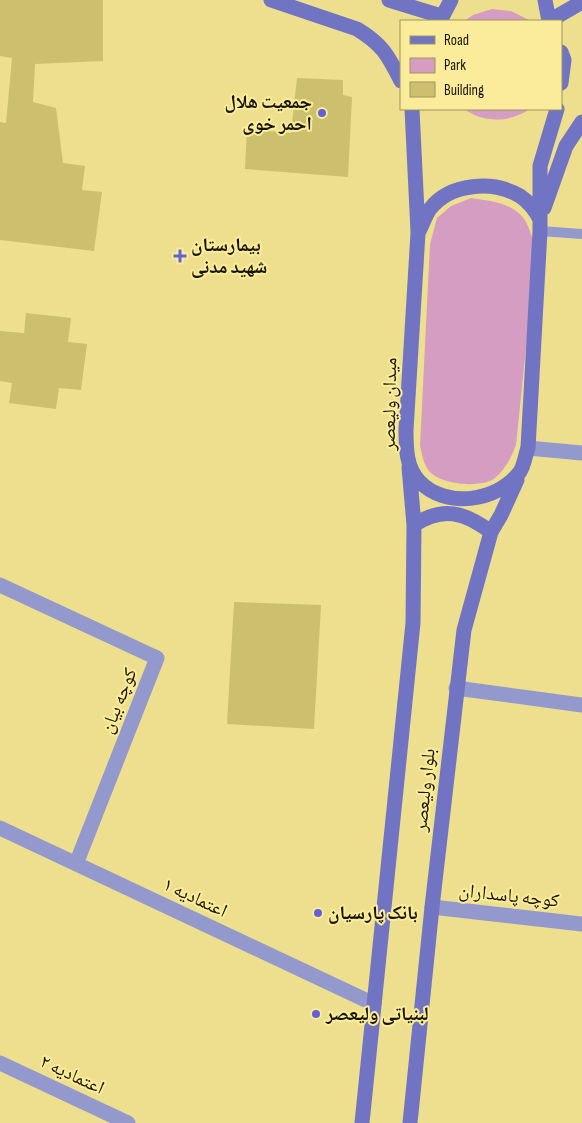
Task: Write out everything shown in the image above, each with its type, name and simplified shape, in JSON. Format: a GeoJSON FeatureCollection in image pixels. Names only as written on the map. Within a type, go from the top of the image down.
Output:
{"type":"FeatureCollection","features":[{"type":"Feature","properties":{"kind":"main road"},"geometry":{"type":"LineString","coordinates":[[271,0],[357,29],[369,37],[388,55],[400,79]]}},
{"type":"Feature","properties":{"kind":"main road"},"geometry":{"type":"LineString","coordinates":[[389,0],[440,18],[451,0]]}},
{"type":"Feature","properties":{"kind":"main road"},"geometry":{"type":"LineString","coordinates":[[544,0],[549,20]]}},
{"type":"Feature","properties":{"kind":"main road"},"geometry":{"type":"LineString","coordinates":[[551,20],[582,2]]}},
{"type":"Feature","properties":{"kind":"main road"},"geometry":{"type":"LineString","coordinates":[[562,55],[564,60],[562,75]]}},
{"type":"Feature","properties":{"kind":"main road"},"geometry":{"type":"LineString","coordinates":[[412,110],[418,233]]}},
{"type":"Feature","properties":{"kind":"main road"},"geometry":{"type":"LineString","coordinates":[[416,185],[419,110]]}},
{"type":"Feature","properties":{"kind":"main road"},"geometry":{"type":"LineString","coordinates":[[540,225],[540,166],[557,110]]}},
{"type":"Feature","properties":{"kind":"main road"},"geometry":{"type":"LineString","coordinates":[[540,225],[566,146],[582,122]]}},
{"type":"Feature","properties":{"kind":"main road","name":"میدان ولیعصر"},"geometry":{"type":"LineString","coordinates":[[468,187],[504,189],[520,196],[532,206],[540,225],[528,448],[520,472],[506,487],[491,494],[475,498],[455,498],[432,491],[419,481],[409,465],[406,450],[418,233],[430,209],[437,202],[444,196],[468,187]]}},
{"type":"Feature","properties":{"kind":"main road","name":"بلوار ولیعصر"},"geometry":{"type":"LineString","coordinates":[[362,1123],[413,623],[414,525],[409,465]]}},
{"type":"Feature","properties":{"kind":"main road","name":"بلوار ولیعصر"},"geometry":{"type":"LineString","coordinates":[[410,1123],[456,688],[464,630],[491,532],[501,515],[520,472]]}},
{"type":"Feature","properties":{"kind":"main road"},"geometry":{"type":"LineString","coordinates":[[414,525],[427,517],[441,513],[456,514],[480,523],[491,532]]}},
{"type":"Feature","properties":{"kind":"street"},"geometry":{"type":"LineString","coordinates":[[528,448],[582,454]]}},
{"type":"Feature","properties":{"kind":"street","name":"کوچه بیان"},"geometry":{"type":"LineString","coordinates":[[0,585],[157,658],[76,864]]}},
{"type":"Feature","properties":{"kind":"street"},"geometry":{"type":"LineString","coordinates":[[456,688],[582,705]]}},
{"type":"Feature","properties":{"kind":"street","name":"اعتمادیه ۱"},"geometry":{"type":"LineString","coordinates":[[0,828],[374,1004]]}},
{"type":"Feature","properties":{"kind":"street","name":"کوچه پاسداران"},"geometry":{"type":"LineString","coordinates":[[432,908],[582,924]]}},
{"type":"Feature","properties":{"kind":"street","name":"اعتمادیه ۲"},"geometry":{"type":"LineString","coordinates":[[0,1063],[128,1123]]}},
{"type":"Feature","properties":{"kind":"lane"},"geometry":{"type":"LineString","coordinates":[[540,225],[582,234]]}},
{"type":"Feature","properties":{"kind":"green space"},"geometry":{"type":"Polygon","coordinates":[[[492,9],[511,11],[529,20],[466,20],[473,15],[492,9]]]}},
{"type":"Feature","properties":{"kind":"green space"},"geometry":{"type":"Polygon","coordinates":[[[466,110],[528,110],[514,117],[497,120],[472,114],[466,110]]]}},
{"type":"Feature","properties":{"kind":"green space"},"geometry":{"type":"Polygon","coordinates":[[[471,198],[503,204],[517,212],[527,224],[536,251],[516,445],[508,463],[495,478],[480,483],[459,484],[449,482],[432,474],[424,463],[420,446],[430,244],[437,218],[451,206],[471,198]]]}},
{"type":"Feature","properties":{"kind":"building"},"geometry":{"type":"Polygon","coordinates":[[[0,0],[103,0],[103,61],[35,64],[33,102],[56,108],[63,163],[85,166],[82,190],[102,192],[94,251],[0,240],[0,122],[6,123],[12,58],[0,56],[0,0]]]}},
{"type":"Feature","properties":{"kind":"building","name":"جمعیت هلال احمر خوی"},"geometry":{"type":"Polygon","coordinates":[[[297,78],[343,80],[343,95],[352,97],[348,177],[245,169],[247,129],[291,133],[297,78]]]}},
{"type":"Feature","properties":{"kind":"building"},"geometry":{"type":"Polygon","coordinates":[[[26,313],[71,318],[68,342],[87,344],[81,390],[59,388],[56,409],[9,403],[12,383],[0,381],[0,331],[24,333],[26,313]]]}},
{"type":"Feature","properties":{"kind":"building"},"geometry":{"type":"Polygon","coordinates":[[[234,602],[321,605],[314,729],[227,724],[234,602]]]}},
{"type":"Feature","properties":{"kind":"place","name":"جمعیت هلال احمر خوی"},"geometry":{"type":"Point","coordinates":[322,113]}},
{"type":"Feature","properties":{"kind":"place","name":"بیمارستان شهید مدنی"},"geometry":{"type":"Point","coordinates":[180,256]}},
{"type":"Feature","properties":{"kind":"place","name":"بانک پارسیان"},"geometry":{"type":"Point","coordinates":[318,913]}},
{"type":"Feature","properties":{"kind":"place","name":"لبنیاتی ولیعصر"},"geometry":{"type":"Point","coordinates":[316,1014]}}]}
